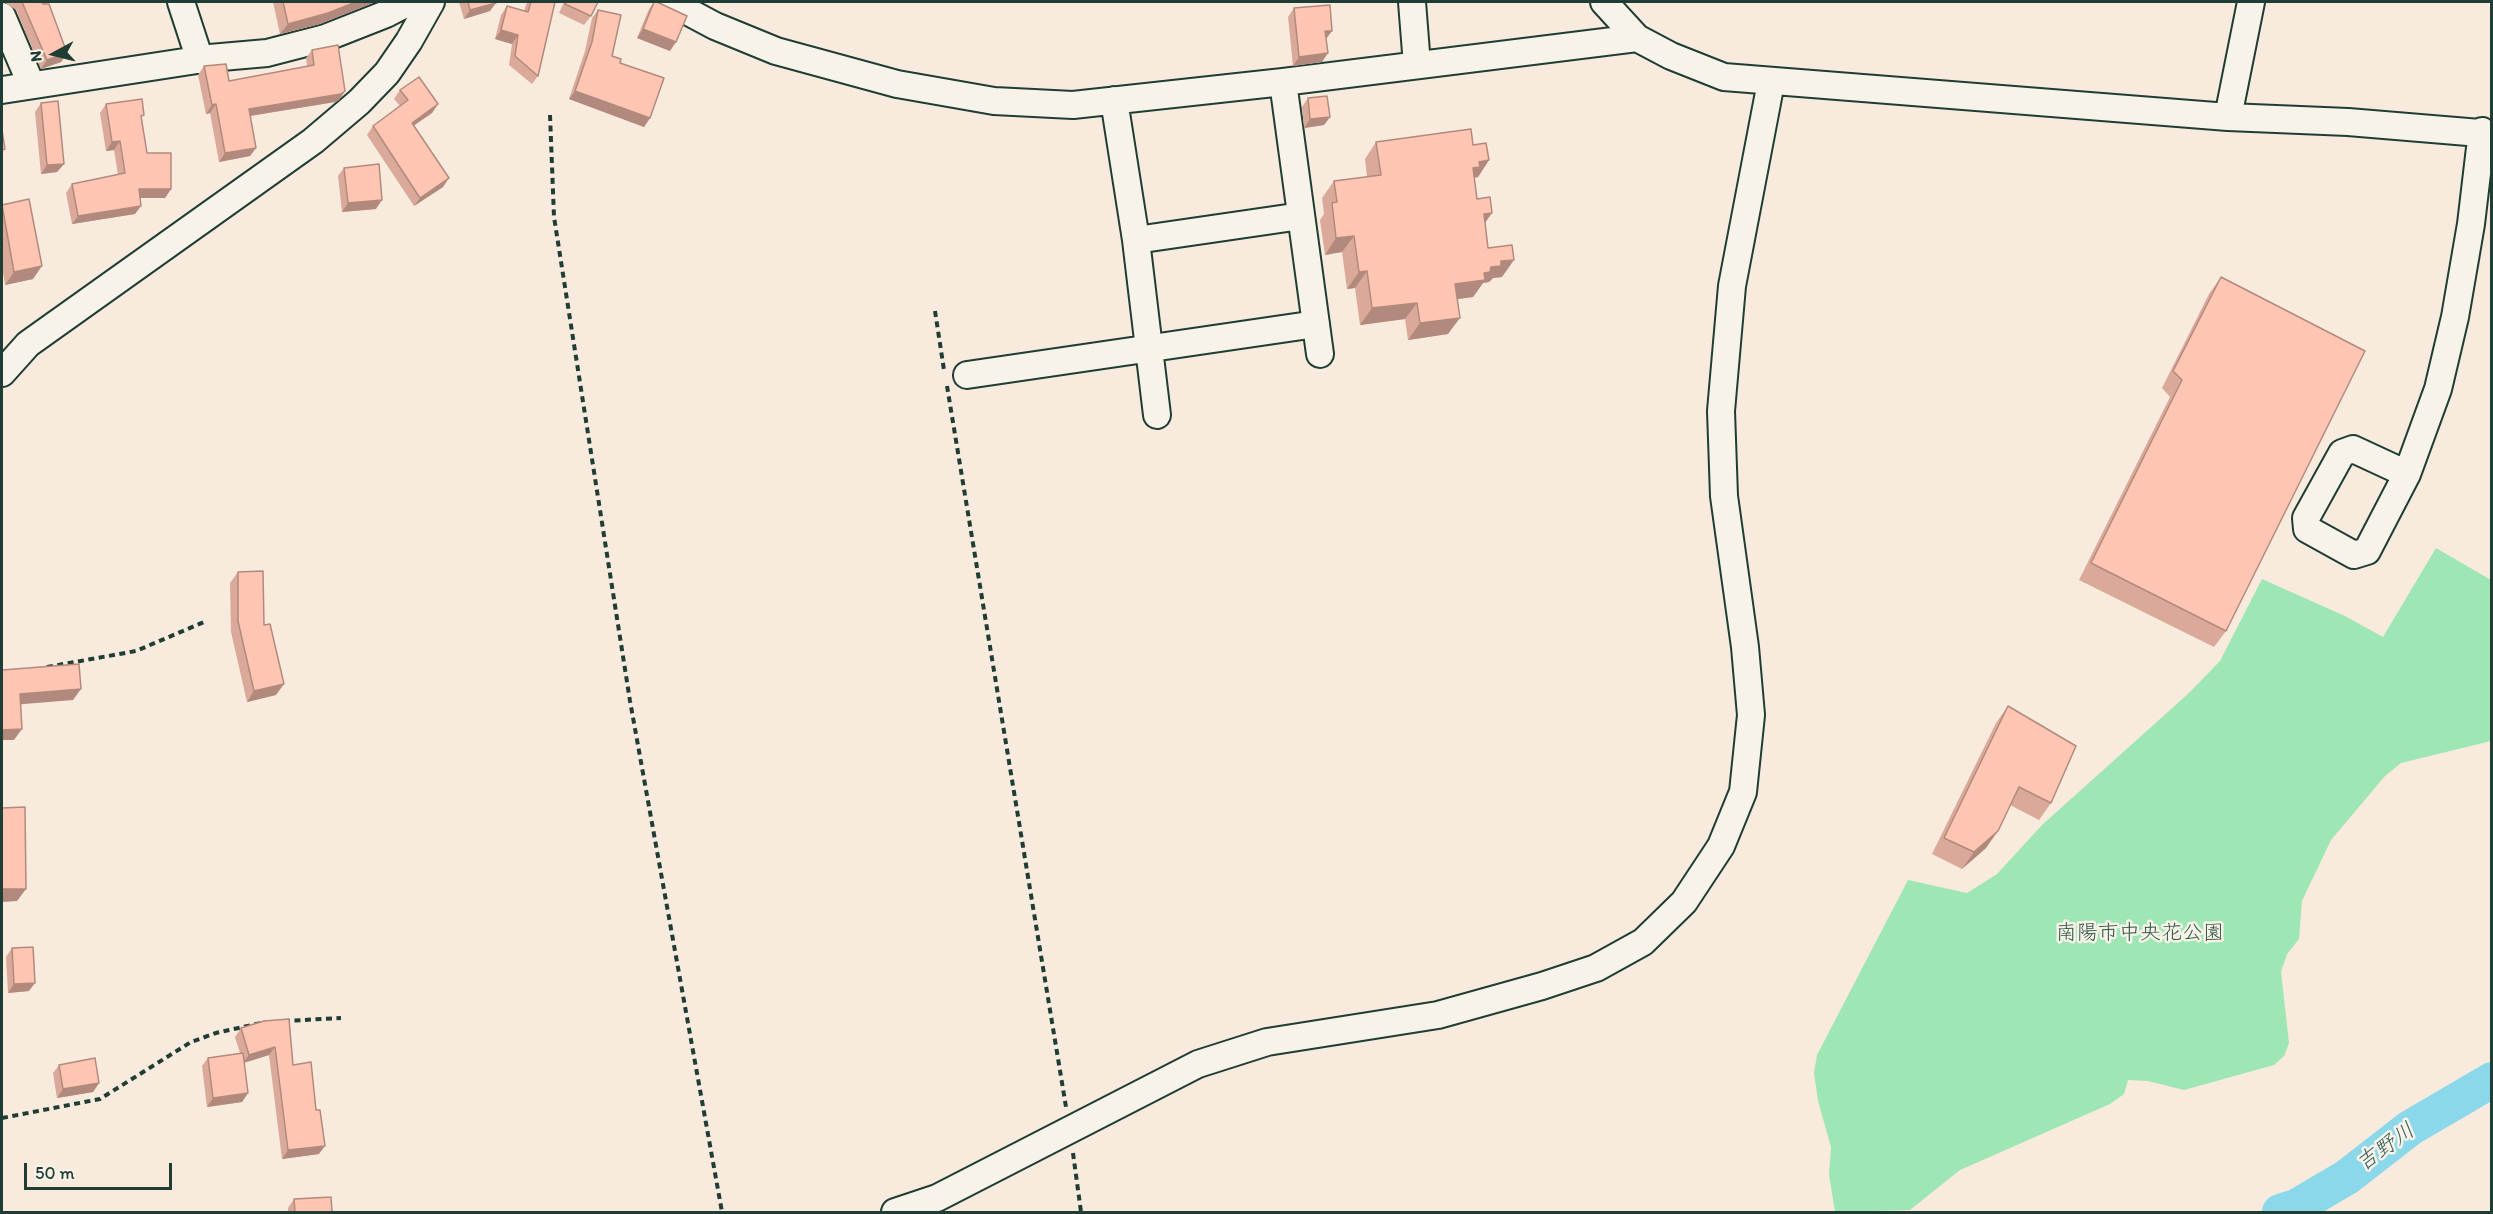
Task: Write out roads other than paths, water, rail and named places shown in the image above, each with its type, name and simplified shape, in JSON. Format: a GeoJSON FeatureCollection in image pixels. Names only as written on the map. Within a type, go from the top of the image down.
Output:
{"type":"FeatureCollection","features":[{"type":"Feature","properties":{"kind":"street"},"geometry":{"type":"LineString","coordinates":[[181,2],[200,60]]}},
{"type":"Feature","properties":{"kind":"street"},"geometry":{"type":"LineString","coordinates":[[2,90],[31,84],[94,78],[200,60],[267,53],[325,38],[386,14],[409,2]]}},
{"type":"Feature","properties":{"kind":"street"},"geometry":{"type":"LineString","coordinates":[[2,374],[28,344],[313,141],[359,102],[387,73],[409,41],[431,2]]}},
{"type":"Feature","properties":{"kind":"street"},"geometry":{"type":"LineString","coordinates":[[670,2],[715,26],[776,51],[897,84],[994,101],[1073,105],[1283,82],[1637,38]]}},
{"type":"Feature","properties":{"kind":"street"},"geometry":{"type":"LineString","coordinates":[[1412,2],[1417,65]]}},
{"type":"Feature","properties":{"kind":"street"},"geometry":{"type":"LineString","coordinates":[[1604,2],[1637,38],[1671,56],[1724,77],[2228,117],[2487,133],[2455,317],[2438,389],[2407,474]]}},
{"type":"Feature","properties":{"kind":"street"},"geometry":{"type":"LineString","coordinates":[[2228,117],[2251,2]]}},
{"type":"Feature","properties":{"kind":"street"},"geometry":{"type":"LineString","coordinates":[[2,16],[31,84]]}},
{"type":"Feature","properties":{"kind":"street"},"geometry":{"type":"LineString","coordinates":[[1283,82],[1320,354]]}},
{"type":"Feature","properties":{"kind":"street"},"geometry":{"type":"LineString","coordinates":[[895,1212],[937,1198],[1069,1128],[1198,1064],[1267,1042],[1438,1015],[1596,968],[1643,942],[1684,902],[1720,846],[1743,792],[1750,715],[1745,647],[1724,496],[1721,411],[1732,286],[1771,82]]}},
{"type":"Feature","properties":{"kind":"street"},"geometry":{"type":"LineString","coordinates":[[1114,100],[1136,240],[1157,415]]}},
{"type":"Feature","properties":{"kind":"street"},"geometry":{"type":"LineString","coordinates":[[1136,240],[1301,216]]}},
{"type":"Feature","properties":{"kind":"street"},"geometry":{"type":"LineString","coordinates":[[967,375],[1316,324]]}},
{"type":"Feature","properties":{"kind":"waterway","name":"吉野川"},"geometry":{"type":"LineString","coordinates":[[2280,1212],[2296,1207],[2347,1177],[2410,1128],[2492,1080]]}},
{"type":"Feature","properties":{"kind":"park label","name":"南陽市中央花公園"},"geometry":{"type":"Point","coordinates":[2140,934]}}]}
